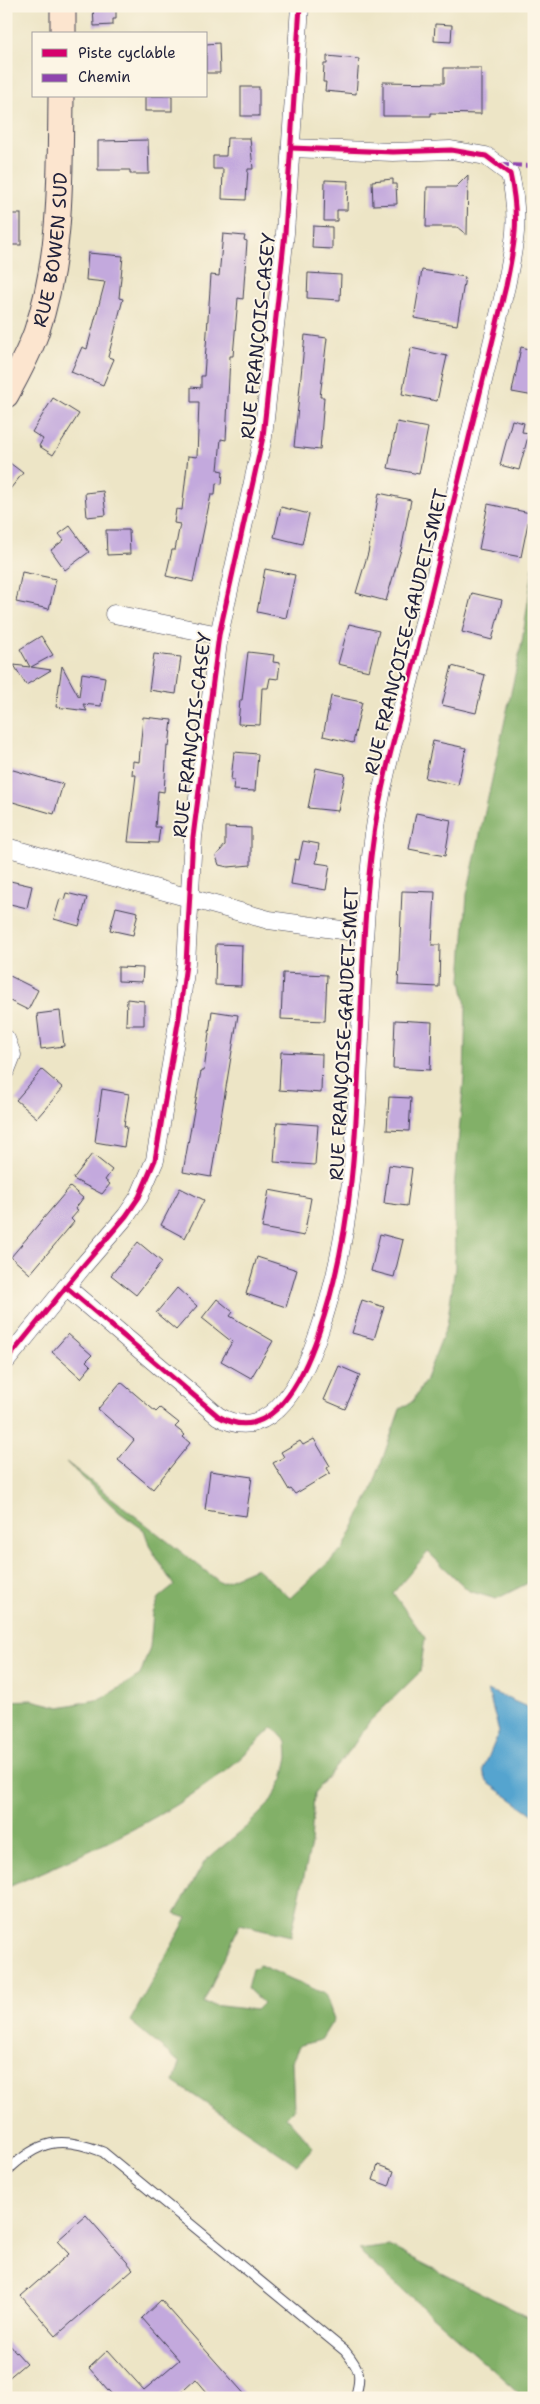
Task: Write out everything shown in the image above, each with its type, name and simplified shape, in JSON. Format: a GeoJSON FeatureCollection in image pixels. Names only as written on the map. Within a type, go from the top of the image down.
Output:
{"type":"FeatureCollection","features":[{"type":"Feature","properties":{"kind":"street"},"geometry":{"type":"LineString","coordinates":[[63,6],[63,32]]}},
{"type":"Feature","properties":{"kind":"street","name":"RUE FRANÇOIS-CASEY"},"geometry":{"type":"LineString","coordinates":[[6,1361],[126,1216],[139,1197],[155,1160],[186,964],[196,805],[219,636],[263,437],[285,233],[300,6]]}},
{"type":"Feature","properties":{"kind":"street","name":"RUE BOWEN SUD"},"geometry":{"type":"LineString","coordinates":[[6,395],[23,365],[36,333],[52,261],[59,199],[61,98]]}},
{"type":"Feature","properties":{"kind":"street","name":"RUE FRANÇOISE-GAUDET-SMET"},"geometry":{"type":"LineString","coordinates":[[66,1288],[218,1416],[229,1423],[243,1424],[260,1421],[275,1412],[284,1403],[296,1384],[318,1334],[330,1297],[345,1225],[357,1122],[363,933],[375,831],[506,286],[516,238],[516,202],[510,174],[486,156],[451,150],[393,152],[291,148]]}},
{"type":"Feature","properties":{"kind":"street"},"geometry":{"type":"LineString","coordinates":[[114,614],[219,636]]}},
{"type":"Feature","properties":{"kind":"street"},"geometry":{"type":"LineString","coordinates":[[6,847],[287,924],[363,933]]}},
{"type":"Feature","properties":{"kind":"street"},"geometry":{"type":"LineString","coordinates":[[6,1039],[12,1054],[6,1070]]}},
{"type":"Feature","properties":{"kind":"lane"},"geometry":{"type":"LineString","coordinates":[[6,2172],[25,2154],[60,2142],[80,2143],[103,2152],[345,2351],[358,2367],[360,2382],[355,2398]]}},
{"type":"Feature","properties":{"kind":"green space"},"geometry":{"type":"Polygon","coordinates":[[[534,562],[534,1580],[496,1599],[469,1591],[428,1552],[393,1593],[425,1638],[420,1672],[369,1722],[351,1749],[314,1793],[311,1844],[291,1936],[240,1924],[203,2004],[256,2010],[263,2003],[247,1988],[252,1969],[260,1965],[325,1994],[334,2019],[321,2040],[300,2045],[292,2061],[294,2109],[286,2117],[313,2147],[297,2165],[174,2082],[180,2063],[130,2021],[187,1918],[175,1914],[205,1861],[246,1827],[269,1804],[283,1779],[288,1757],[287,1742],[273,1727],[231,1766],[174,1806],[91,1850],[6,1888],[6,1701],[32,1700],[60,1707],[101,1699],[140,1675],[150,1647],[153,1613],[159,1598],[174,1586],[150,1547],[144,1530],[119,1512],[66,1462],[221,1583],[256,1568],[290,1598],[343,1549],[371,1492],[400,1409],[413,1401],[425,1381],[447,1325],[455,1267],[454,1188],[464,1078],[466,1006],[461,980],[467,894],[522,642],[534,562]]]}},
{"type":"Feature","properties":{"kind":"green space"},"geometry":{"type":"Polygon","coordinates":[[[389,2246],[534,2320],[534,2398],[516,2398],[518,2392],[358,2250],[389,2246]]]}},
{"type":"Feature","properties":{"kind":"water"},"geometry":{"type":"Polygon","coordinates":[[[488,1690],[534,1710],[534,1815],[487,1782],[483,1770],[499,1732],[488,1690]]]}},
{"type":"Feature","properties":{"kind":"building"},"geometry":{"type":"Polygon","coordinates":[[[93,6],[116,6],[116,19],[113,19],[113,25],[94,26],[93,6]]]}},
{"type":"Feature","properties":{"kind":"building"},"geometry":{"type":"Polygon","coordinates":[[[435,24],[452,25],[451,42],[434,41],[435,24]]]}},
{"type":"Feature","properties":{"kind":"building"},"geometry":{"type":"Polygon","coordinates":[[[219,43],[220,73],[208,73],[208,44],[219,43]]]}},
{"type":"Feature","properties":{"kind":"building"},"geometry":{"type":"Polygon","coordinates":[[[327,56],[359,59],[356,94],[325,91],[326,82],[323,82],[324,64],[327,64],[327,56]]]}},
{"type":"Feature","properties":{"kind":"building"},"geometry":{"type":"Polygon","coordinates":[[[444,68],[481,68],[481,114],[431,113],[431,116],[383,116],[383,82],[444,83],[444,68]]]}},
{"type":"Feature","properties":{"kind":"building"},"geometry":{"type":"Polygon","coordinates":[[[241,87],[259,87],[259,116],[241,116],[241,87]]]}},
{"type":"Feature","properties":{"kind":"building"},"geometry":{"type":"Polygon","coordinates":[[[145,98],[172,98],[172,111],[145,111],[145,98]]]}},
{"type":"Feature","properties":{"kind":"building"},"geometry":{"type":"Polygon","coordinates":[[[227,138],[250,138],[253,169],[248,169],[246,200],[222,199],[223,169],[213,169],[213,156],[226,156],[227,138]]]}},
{"type":"Feature","properties":{"kind":"building"},"geometry":{"type":"Polygon","coordinates":[[[148,140],[149,174],[130,174],[130,170],[98,170],[98,141],[148,140]]]}},
{"type":"Feature","properties":{"kind":"building"},"geometry":{"type":"Polygon","coordinates":[[[468,175],[467,235],[457,227],[426,227],[427,187],[456,187],[468,175]]]}},
{"type":"Feature","properties":{"kind":"building"},"geometry":{"type":"Polygon","coordinates":[[[393,179],[393,184],[396,184],[397,204],[373,205],[372,181],[393,179]]]}},
{"type":"Feature","properties":{"kind":"building"},"geometry":{"type":"Polygon","coordinates":[[[325,180],[348,181],[347,210],[337,210],[337,221],[324,221],[325,180]]]}},
{"type":"Feature","properties":{"kind":"building"},"geometry":{"type":"Polygon","coordinates":[[[6,214],[21,214],[21,245],[6,245],[6,214]]]}},
{"type":"Feature","properties":{"kind":"building"},"geometry":{"type":"Polygon","coordinates":[[[313,226],[332,227],[332,249],[312,248],[313,226]]]}},
{"type":"Feature","properties":{"kind":"building"},"geometry":{"type":"Polygon","coordinates":[[[223,234],[245,236],[244,240],[247,241],[243,299],[238,298],[233,356],[230,356],[226,440],[221,439],[218,470],[223,471],[222,484],[216,483],[215,495],[211,495],[193,582],[166,576],[172,550],[175,550],[180,524],[174,523],[176,509],[182,510],[188,456],[197,457],[199,402],[191,402],[191,387],[201,388],[201,376],[204,376],[211,275],[219,276],[223,234]]]}},
{"type":"Feature","properties":{"kind":"building"},"geometry":{"type":"Polygon","coordinates":[[[88,253],[123,256],[119,298],[123,299],[108,357],[114,359],[103,385],[71,372],[82,347],[87,349],[105,282],[86,280],[88,253]]]}},
{"type":"Feature","properties":{"kind":"building"},"geometry":{"type":"Polygon","coordinates":[[[422,270],[465,277],[457,325],[414,318],[422,270]]]}},
{"type":"Feature","properties":{"kind":"building"},"geometry":{"type":"Polygon","coordinates":[[[308,273],[341,275],[340,300],[307,298],[308,273]]]}},
{"type":"Feature","properties":{"kind":"building"},"geometry":{"type":"Polygon","coordinates":[[[305,335],[327,338],[320,397],[324,397],[320,450],[294,447],[305,335]]]}},
{"type":"Feature","properties":{"kind":"building"},"geometry":{"type":"Polygon","coordinates":[[[521,347],[534,350],[534,396],[512,392],[521,347]]]}},
{"type":"Feature","properties":{"kind":"building"},"geometry":{"type":"Polygon","coordinates":[[[411,348],[447,356],[437,401],[402,394],[411,348]]]}},
{"type":"Feature","properties":{"kind":"building"},"geometry":{"type":"Polygon","coordinates":[[[53,398],[79,414],[53,455],[39,446],[43,439],[32,432],[53,398]]]}},
{"type":"Feature","properties":{"kind":"building"},"geometry":{"type":"Polygon","coordinates":[[[512,420],[524,423],[522,432],[529,433],[519,470],[500,465],[512,420]]]}},
{"type":"Feature","properties":{"kind":"building"},"geometry":{"type":"Polygon","coordinates":[[[397,422],[428,428],[419,474],[388,468],[397,422]]]}},
{"type":"Feature","properties":{"kind":"building"},"geometry":{"type":"Polygon","coordinates":[[[6,460],[23,473],[6,494],[6,460]]]}},
{"type":"Feature","properties":{"kind":"building"},"geometry":{"type":"Polygon","coordinates":[[[103,491],[106,515],[87,517],[85,493],[103,491]]]}},
{"type":"Feature","properties":{"kind":"building"},"geometry":{"type":"Polygon","coordinates":[[[379,493],[411,500],[402,546],[386,601],[356,593],[368,553],[379,493]]]}},
{"type":"Feature","properties":{"kind":"building"},"geometry":{"type":"Polygon","coordinates":[[[488,504],[530,513],[521,557],[479,549],[488,504]]]}},
{"type":"Feature","properties":{"kind":"building"},"geometry":{"type":"Polygon","coordinates":[[[281,507],[309,514],[302,544],[274,537],[281,507]]]}},
{"type":"Feature","properties":{"kind":"building"},"geometry":{"type":"Polygon","coordinates":[[[70,526],[89,552],[65,570],[51,550],[64,540],[59,534],[70,526]]]}},
{"type":"Feature","properties":{"kind":"building"},"geometry":{"type":"Polygon","coordinates":[[[106,530],[129,530],[130,554],[107,555],[106,530]]]}},
{"type":"Feature","properties":{"kind":"building"},"geometry":{"type":"Polygon","coordinates":[[[265,569],[295,575],[286,618],[257,612],[265,569]]]}},
{"type":"Feature","properties":{"kind":"building"},"geometry":{"type":"Polygon","coordinates":[[[22,572],[56,579],[49,609],[16,602],[22,572]]]}},
{"type":"Feature","properties":{"kind":"building"},"geometry":{"type":"Polygon","coordinates":[[[472,593],[502,600],[492,640],[462,632],[472,593]]]}},
{"type":"Feature","properties":{"kind":"building"},"geometry":{"type":"Polygon","coordinates":[[[349,624],[379,631],[369,671],[338,664],[349,624]]]}},
{"type":"Feature","properties":{"kind":"building"},"geometry":{"type":"Polygon","coordinates":[[[41,636],[53,655],[31,667],[51,670],[26,685],[14,665],[30,667],[20,649],[41,636]]]}},
{"type":"Feature","properties":{"kind":"building"},"geometry":{"type":"Polygon","coordinates":[[[248,652],[274,655],[273,662],[280,663],[278,679],[270,678],[268,688],[262,688],[260,725],[238,724],[248,652]]]}},
{"type":"Feature","properties":{"kind":"building"},"geometry":{"type":"Polygon","coordinates":[[[154,654],[181,657],[176,694],[149,690],[154,654]]]}},
{"type":"Feature","properties":{"kind":"building"},"geometry":{"type":"Polygon","coordinates":[[[62,666],[79,697],[82,673],[105,677],[101,706],[83,704],[87,711],[56,707],[62,666]]]}},
{"type":"Feature","properties":{"kind":"building"},"geometry":{"type":"Polygon","coordinates":[[[452,666],[485,675],[476,713],[442,705],[452,666]]]}},
{"type":"Feature","properties":{"kind":"building"},"geometry":{"type":"Polygon","coordinates":[[[331,696],[362,702],[353,743],[323,736],[331,696]]]}},
{"type":"Feature","properties":{"kind":"building"},"geometry":{"type":"Polygon","coordinates":[[[143,717],[172,720],[169,747],[167,746],[164,792],[158,791],[155,827],[160,827],[158,843],[128,842],[136,775],[132,775],[133,761],[139,762],[143,717]]]}},
{"type":"Feature","properties":{"kind":"building"},"geometry":{"type":"Polygon","coordinates":[[[433,741],[466,748],[458,785],[425,778],[433,741]]]}},
{"type":"Feature","properties":{"kind":"building"},"geometry":{"type":"Polygon","coordinates":[[[234,752],[258,754],[255,791],[233,790],[234,780],[231,780],[234,752]]]}},
{"type":"Feature","properties":{"kind":"building"},"geometry":{"type":"Polygon","coordinates":[[[6,768],[63,784],[54,814],[6,800],[6,768]]]}},
{"type":"Feature","properties":{"kind":"building"},"geometry":{"type":"Polygon","coordinates":[[[316,768],[345,774],[338,811],[308,808],[316,768]]]}},
{"type":"Feature","properties":{"kind":"building"},"geometry":{"type":"Polygon","coordinates":[[[416,813],[451,820],[445,856],[409,849],[416,813]]]}},
{"type":"Feature","properties":{"kind":"building"},"geometry":{"type":"Polygon","coordinates":[[[225,827],[251,828],[251,865],[228,867],[219,865],[216,856],[225,845],[225,827]]]}},
{"type":"Feature","properties":{"kind":"building"},"geometry":{"type":"Polygon","coordinates":[[[303,841],[319,844],[316,863],[330,865],[326,890],[291,884],[295,859],[299,860],[303,841]]]}},
{"type":"Feature","properties":{"kind":"building"},"geometry":{"type":"Polygon","coordinates":[[[6,880],[32,886],[27,908],[6,903],[6,880]]]}},
{"type":"Feature","properties":{"kind":"building"},"geometry":{"type":"Polygon","coordinates":[[[402,891],[435,892],[432,945],[440,945],[439,987],[398,985],[402,891]]]}},
{"type":"Feature","properties":{"kind":"building"},"geometry":{"type":"Polygon","coordinates":[[[66,893],[87,898],[79,926],[54,919],[60,899],[64,900],[66,893]]]}},
{"type":"Feature","properties":{"kind":"building"},"geometry":{"type":"Polygon","coordinates":[[[116,907],[138,912],[133,935],[110,930],[116,907]]]}},
{"type":"Feature","properties":{"kind":"building"},"geometry":{"type":"Polygon","coordinates":[[[216,944],[242,945],[241,986],[215,985],[216,944]]]}},
{"type":"Feature","properties":{"kind":"building"},"geometry":{"type":"Polygon","coordinates":[[[118,967],[143,968],[142,982],[118,981],[118,967]]]}},
{"type":"Feature","properties":{"kind":"building"},"geometry":{"type":"Polygon","coordinates":[[[283,973],[327,975],[325,1021],[281,1019],[283,973]]]}},
{"type":"Feature","properties":{"kind":"building"},"geometry":{"type":"Polygon","coordinates":[[[6,974],[38,990],[28,1010],[6,999],[6,974]]]}},
{"type":"Feature","properties":{"kind":"building"},"geometry":{"type":"Polygon","coordinates":[[[127,999],[144,1001],[144,1025],[126,1025],[127,999]]]}},
{"type":"Feature","properties":{"kind":"building"},"geometry":{"type":"Polygon","coordinates":[[[60,1011],[64,1046],[41,1049],[37,1014],[60,1011]]]}},
{"type":"Feature","properties":{"kind":"building"},"geometry":{"type":"Polygon","coordinates":[[[212,1011],[238,1015],[211,1177],[183,1172],[201,1071],[204,1071],[212,1011]]]}},
{"type":"Feature","properties":{"kind":"building"},"geometry":{"type":"Polygon","coordinates":[[[395,1020],[432,1022],[430,1070],[393,1068],[395,1020]]]}},
{"type":"Feature","properties":{"kind":"building"},"geometry":{"type":"Polygon","coordinates":[[[281,1052],[322,1054],[321,1093],[279,1090],[281,1052]]]}},
{"type":"Feature","properties":{"kind":"building"},"geometry":{"type":"Polygon","coordinates":[[[42,1070],[63,1088],[37,1118],[16,1100],[42,1070]]]}},
{"type":"Feature","properties":{"kind":"building"},"geometry":{"type":"Polygon","coordinates":[[[102,1089],[129,1094],[124,1126],[127,1127],[124,1147],[95,1142],[102,1089]]]}},
{"type":"Feature","properties":{"kind":"building"},"geometry":{"type":"Polygon","coordinates":[[[389,1097],[411,1098],[409,1131],[387,1130],[389,1097]]]}},
{"type":"Feature","properties":{"kind":"building"},"geometry":{"type":"Polygon","coordinates":[[[277,1122],[318,1125],[315,1165],[274,1162],[277,1122]]]}},
{"type":"Feature","properties":{"kind":"building"},"geometry":{"type":"Polygon","coordinates":[[[92,1154],[112,1170],[105,1180],[110,1184],[102,1194],[73,1179],[92,1154]]]}},
{"type":"Feature","properties":{"kind":"building"},"geometry":{"type":"Polygon","coordinates":[[[389,1165],[412,1168],[407,1206],[384,1203],[389,1165]]]}},
{"type":"Feature","properties":{"kind":"building"},"geometry":{"type":"Polygon","coordinates":[[[70,1187],[83,1198],[75,1209],[78,1211],[71,1219],[74,1222],[30,1274],[11,1257],[70,1187]]]}},
{"type":"Feature","properties":{"kind":"building"},"geometry":{"type":"Polygon","coordinates":[[[180,1188],[204,1200],[185,1238],[161,1225],[180,1188]]]}},
{"type":"Feature","properties":{"kind":"building"},"geometry":{"type":"Polygon","coordinates":[[[269,1190],[311,1198],[304,1236],[262,1228],[269,1190]]]}},
{"type":"Feature","properties":{"kind":"building"},"geometry":{"type":"Polygon","coordinates":[[[380,1234],[403,1240],[394,1277],[371,1271],[380,1234]]]}},
{"type":"Feature","properties":{"kind":"building"},"geometry":{"type":"Polygon","coordinates":[[[138,1242],[162,1262],[136,1295],[111,1275],[138,1242]]]}},
{"type":"Feature","properties":{"kind":"building"},"geometry":{"type":"Polygon","coordinates":[[[257,1257],[297,1270],[286,1307],[246,1294],[257,1257]]]}},
{"type":"Feature","properties":{"kind":"building"},"geometry":{"type":"Polygon","coordinates":[[[177,1288],[197,1306],[176,1330],[156,1313],[177,1288]]]}},
{"type":"Feature","properties":{"kind":"building"},"geometry":{"type":"Polygon","coordinates":[[[217,1299],[233,1312],[230,1316],[273,1341],[251,1378],[221,1361],[232,1342],[202,1318],[217,1299]]]}},
{"type":"Feature","properties":{"kind":"building"},"geometry":{"type":"Polygon","coordinates":[[[362,1300],[384,1307],[374,1339],[352,1333],[362,1300]]]}},
{"type":"Feature","properties":{"kind":"building"},"geometry":{"type":"Polygon","coordinates":[[[68,1334],[92,1355],[86,1361],[91,1366],[81,1378],[52,1352],[68,1334]]]}},
{"type":"Feature","properties":{"kind":"building"},"geometry":{"type":"Polygon","coordinates":[[[339,1366],[360,1375],[345,1409],[324,1400],[339,1366]]]}},
{"type":"Feature","properties":{"kind":"building"},"geometry":{"type":"Polygon","coordinates":[[[121,1382],[156,1412],[160,1408],[179,1423],[175,1427],[185,1435],[183,1437],[190,1443],[153,1489],[118,1460],[134,1440],[98,1409],[121,1382]]]}},
{"type":"Feature","properties":{"kind":"building"},"geometry":{"type":"Polygon","coordinates":[[[314,1439],[330,1466],[327,1468],[330,1473],[295,1494],[291,1489],[289,1490],[273,1463],[284,1457],[281,1452],[300,1441],[303,1445],[314,1439]]]}},
{"type":"Feature","properties":{"kind":"building"},"geometry":{"type":"Polygon","coordinates":[[[210,1471],[252,1477],[246,1516],[205,1510],[210,1471]]]}},
{"type":"Feature","properties":{"kind":"building"},"geometry":{"type":"Polygon","coordinates":[[[378,2165],[394,2171],[389,2186],[373,2180],[378,2165]]]}},
{"type":"Feature","properties":{"kind":"building"},"geometry":{"type":"Polygon","coordinates":[[[86,2215],[133,2269],[56,2336],[21,2296],[69,2254],[57,2241],[86,2215]]]}},
{"type":"Feature","properties":{"kind":"building"},"geometry":{"type":"Polygon","coordinates":[[[161,2300],[248,2398],[212,2398],[196,2379],[175,2398],[115,2398],[89,2368],[108,2350],[144,2390],[179,2360],[142,2318],[161,2300]]]}},
{"type":"Feature","properties":{"kind":"building"},"geometry":{"type":"Polygon","coordinates":[[[6,2341],[26,2363],[6,2380],[6,2341]]]}},
{"type":"Feature","properties":{"kind":"marked path"},"geometry":{"type":"LineString","coordinates":[[501,165],[534,166]]}},
{"type":"Feature","properties":{"kind":"cycle path"},"geometry":{"type":"LineString","coordinates":[[6,1361],[126,1216],[139,1197],[155,1160],[186,964],[193,837],[219,635],[263,437],[285,233],[300,6]]}},
{"type":"Feature","properties":{"kind":"cycle path"},"geometry":{"type":"LineString","coordinates":[[66,1287],[218,1416],[238,1423],[255,1422],[270,1414],[284,1401],[305,1367],[319,1332],[336,1271],[347,1210],[354,1148],[367,896],[378,810],[388,762],[506,286],[512,257],[516,217],[510,174],[486,156],[451,150],[393,152],[291,148]]}}]}
